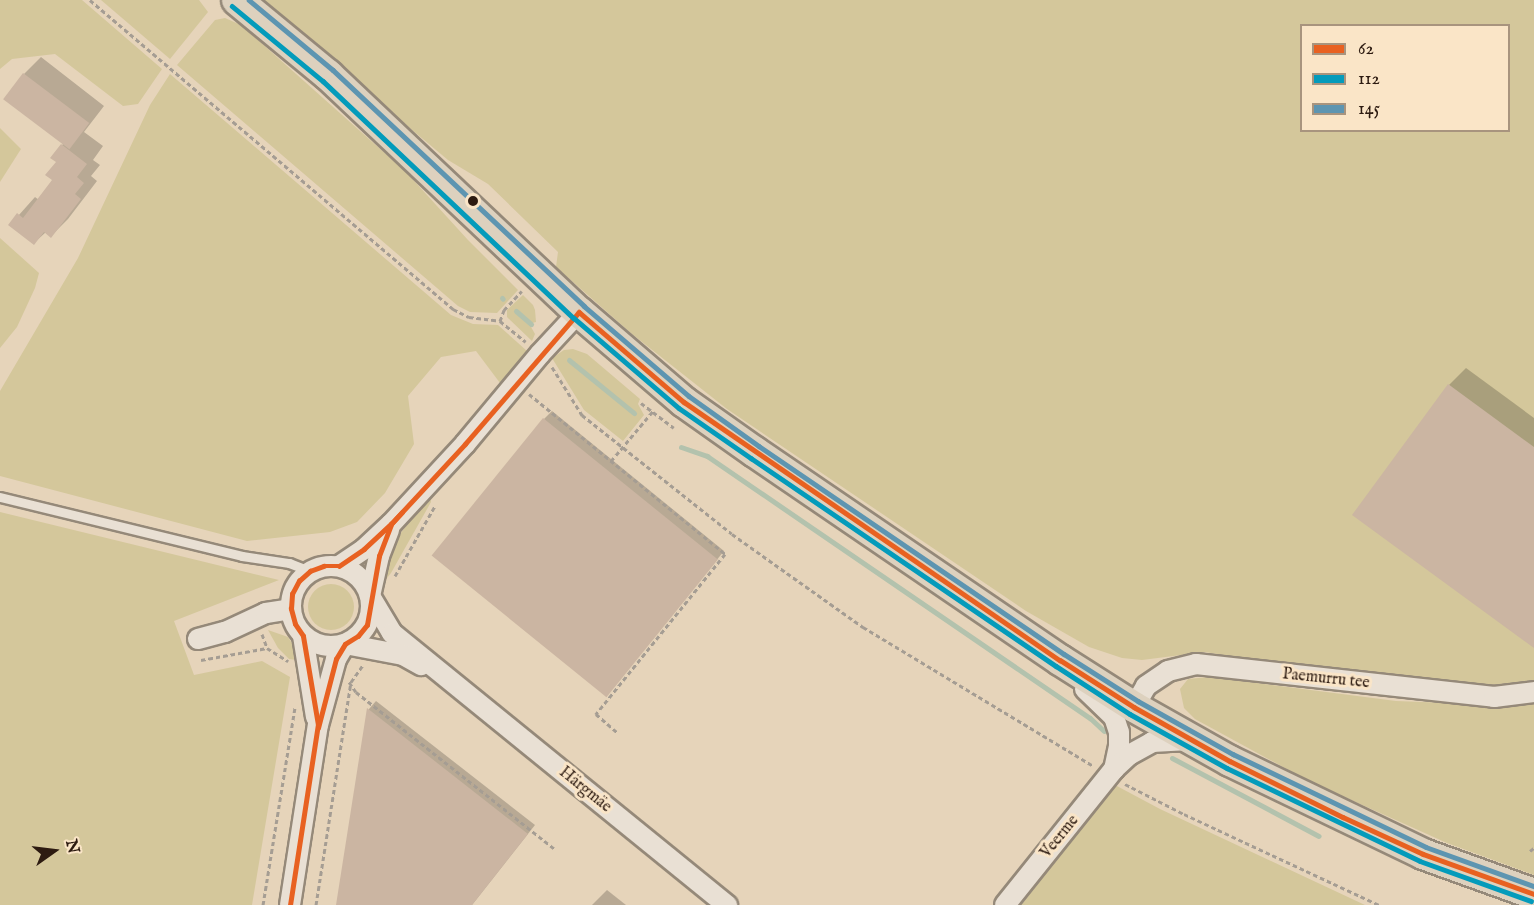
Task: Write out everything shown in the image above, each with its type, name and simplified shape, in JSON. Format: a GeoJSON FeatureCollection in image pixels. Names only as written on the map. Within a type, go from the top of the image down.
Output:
{"type":"FeatureCollection","features":[{"type":"Feature","properties":{"kind":"main road"},"geometry":{"type":"LineString","coordinates":[[237,0],[328,75],[579,312],[684,402],[1060,660],[1134,707],[1230,761],[1423,854],[1534,894]]}},
{"type":"Feature","properties":{"kind":"street"},"geometry":{"type":"LineString","coordinates":[[339,566],[364,549],[391,524],[465,444],[540,354],[579,312]]}},
{"type":"Feature","properties":{"kind":"street"},"geometry":{"type":"LineString","coordinates":[[303,636],[323,646],[345,644],[358,636],[367,625],[371,611],[370,596],[379,556],[391,524]]}},
{"type":"Feature","properties":{"kind":"street"},"geometry":{"type":"LineString","coordinates":[[318,725],[312,674],[303,636],[294,624],[291,609],[292,594],[299,581],[310,571],[324,566],[339,566],[359,577],[370,596]]}},
{"type":"Feature","properties":{"kind":"street","name":"Härgmäe"},"geometry":{"type":"LineString","coordinates":[[370,596],[392,633],[727,905]]}},
{"type":"Feature","properties":{"kind":"street"},"geometry":{"type":"LineString","coordinates":[[198,639],[225,632],[266,613],[291,609]]}},
{"type":"Feature","properties":{"kind":"street"},"geometry":{"type":"LineString","coordinates":[[290,905],[318,725],[336,660],[345,644]]}},
{"type":"Feature","properties":{"kind":"street","name":"Härgmäe"},"geometry":{"type":"LineString","coordinates":[[345,644],[403,656],[442,675]]}},
{"type":"Feature","properties":{"kind":"street","name":"Veerme"},"geometry":{"type":"LineString","coordinates":[[1060,660],[1114,717],[1119,739],[1111,772]]}},
{"type":"Feature","properties":{"kind":"street","name":"Paemurru tee"},"geometry":{"type":"LineString","coordinates":[[1134,707],[1146,686],[1168,670],[1196,664],[1494,697],[1534,692]]}},
{"type":"Feature","properties":{"kind":"street","name":"Veerme"},"geometry":{"type":"LineString","coordinates":[[1005,905],[1111,772],[1129,755],[1152,742],[1193,739]]}},
{"type":"Feature","properties":{"kind":"lane"},"geometry":{"type":"LineString","coordinates":[[0,497],[242,556],[289,563],[310,571]]}},
{"type":"Feature","properties":{"kind":"path"},"geometry":{"type":"LineString","coordinates":[[90,0],[453,309],[469,317],[500,321],[540,354],[562,379],[582,415],[732,534],[863,627],[1184,814],[1379,905]]}},
{"type":"Feature","properties":{"kind":"path"},"geometry":{"type":"LineString","coordinates":[[526,391],[725,554],[596,714],[617,732]]}},
{"type":"Feature","properties":{"kind":"path"},"geometry":{"type":"LineString","coordinates":[[641,403],[674,428]]}},
{"type":"Feature","properties":{"kind":"path"},"geometry":{"type":"LineString","coordinates":[[611,461],[652,411]]}},
{"type":"Feature","properties":{"kind":"path"},"geometry":{"type":"LineString","coordinates":[[393,580],[439,499]]}},
{"type":"Feature","properties":{"kind":"path"},"geometry":{"type":"LineString","coordinates":[[201,660],[267,648],[296,666],[297,672],[312,674]]}},
{"type":"Feature","properties":{"kind":"path"},"geometry":{"type":"LineString","coordinates":[[316,905],[351,682],[355,674],[378,651]]}},
{"type":"Feature","properties":{"kind":"path"},"geometry":{"type":"LineString","coordinates":[[331,677],[351,682],[356,692],[555,849]]}},
{"type":"Feature","properties":{"kind":"path"},"geometry":{"type":"LineString","coordinates":[[263,905],[295,704]]}},
{"type":"Feature","properties":{"kind":"path"},"geometry":{"type":"LineString","coordinates":[[1530,851],[1534,848]]}},
{"type":"Feature","properties":{"kind":"shaded area"},"geometry":{"type":"Polygon","coordinates":[[[0,0],[82,0],[162,69],[138,104],[123,106],[55,54],[12,59],[0,69],[0,0]]]}},
{"type":"Feature","properties":{"kind":"shaded area"},"geometry":{"type":"Polygon","coordinates":[[[101,0],[199,0],[208,12],[170,59],[101,0]]]}},
{"type":"Feature","properties":{"kind":"shaded area"},"geometry":{"type":"Polygon","coordinates":[[[257,0],[1534,0],[1534,680],[1483,686],[1326,672],[1205,652],[1142,660],[1122,658],[1089,647],[1026,611],[727,409],[632,334],[556,267],[558,252],[488,184],[448,160],[257,0]]]}},
{"type":"Feature","properties":{"kind":"shaded area"},"geometry":{"type":"Polygon","coordinates":[[[225,18],[241,25],[406,172],[468,240],[518,290],[497,313],[470,312],[458,306],[177,65],[215,20],[225,18]]]}},
{"type":"Feature","properties":{"kind":"shaded area"},"geometry":{"type":"Polygon","coordinates":[[[170,74],[451,315],[473,324],[498,325],[527,351],[500,383],[476,351],[441,357],[408,396],[414,444],[385,493],[357,522],[330,532],[247,541],[0,476],[0,391],[78,258],[150,105],[170,74]]]}},
{"type":"Feature","properties":{"kind":"shaded area"},"geometry":{"type":"Polygon","coordinates":[[[0,128],[21,149],[0,182],[0,128]]]}},
{"type":"Feature","properties":{"kind":"shaded area"},"geometry":{"type":"Polygon","coordinates":[[[0,238],[39,273],[35,288],[17,327],[0,348],[0,238]]]}},
{"type":"Feature","properties":{"kind":"shaded area"},"geometry":{"type":"Polygon","coordinates":[[[523,295],[535,310],[536,322],[532,323],[531,327],[535,334],[532,341],[507,317],[507,310],[523,295]]]}},
{"type":"Feature","properties":{"kind":"shaded area"},"geometry":{"type":"Polygon","coordinates":[[[573,349],[587,354],[640,399],[638,404],[644,415],[623,441],[584,410],[552,358],[564,350],[573,349]]]}},
{"type":"Feature","properties":{"kind":"shaded area"},"geometry":{"type":"Polygon","coordinates":[[[430,496],[431,502],[383,583],[384,570],[396,539],[430,496]]]}},
{"type":"Feature","properties":{"kind":"shaded area"},"geometry":{"type":"Polygon","coordinates":[[[0,512],[279,580],[174,621],[194,675],[262,661],[290,677],[252,905],[0,905],[0,512]]]}},
{"type":"Feature","properties":{"kind":"shaded area"},"geometry":{"type":"Polygon","coordinates":[[[336,584],[348,590],[353,598],[353,616],[348,624],[340,629],[326,630],[318,627],[311,620],[308,602],[311,594],[318,587],[336,584]]]}},
{"type":"Feature","properties":{"kind":"shaded area"},"geometry":{"type":"Polygon","coordinates":[[[268,630],[288,637],[295,648],[297,660],[289,659],[278,648],[268,630]]]}},
{"type":"Feature","properties":{"kind":"shaded area"},"geometry":{"type":"Polygon","coordinates":[[[1209,677],[1396,701],[1501,705],[1534,701],[1534,875],[1447,843],[1309,781],[1195,719],[1184,708],[1180,689],[1188,679],[1209,677]]]}},
{"type":"Feature","properties":{"kind":"shaded area"},"geometry":{"type":"Polygon","coordinates":[[[1115,785],[1160,809],[1365,905],[1019,905],[1115,785]]]}},
{"type":"Feature","properties":{"kind":"building"},"geometry":{"type":"Polygon","coordinates":[[[23,73],[89,123],[69,149],[3,99],[23,73]]]}},
{"type":"Feature","properties":{"kind":"building"},"geometry":{"type":"Polygon","coordinates":[[[61,144],[87,164],[77,177],[84,183],[75,194],[81,199],[51,238],[44,232],[34,245],[8,225],[17,213],[23,218],[52,180],[45,175],[56,162],[50,158],[61,144]]]}},
{"type":"Feature","properties":{"kind":"building"},"geometry":{"type":"Polygon","coordinates":[[[1448,384],[1534,447],[1534,648],[1352,515],[1448,384]]]}},
{"type":"Feature","properties":{"kind":"building"},"geometry":{"type":"Polygon","coordinates":[[[543,418],[718,560],[606,697],[432,556],[543,418]]]}},
{"type":"Feature","properties":{"kind":"building"},"geometry":{"type":"Polygon","coordinates":[[[367,708],[528,834],[472,905],[336,905],[367,708]]]}},
{"type":"Feature","properties":{"kind":"waterway"},"geometry":{"type":"LineString","coordinates":[[516,311],[531,324]]}},
{"type":"Feature","properties":{"kind":"waterway"},"geometry":{"type":"LineString","coordinates":[[569,360],[634,413]]}},
{"type":"Feature","properties":{"kind":"waterway"},"geometry":{"type":"LineString","coordinates":[[681,447],[707,456],[1090,718],[1104,731]]}},
{"type":"Feature","properties":{"kind":"waterway"},"geometry":{"type":"LineString","coordinates":[[1172,758],[1319,836]]}},
{"type":"Feature","properties":{"kind":"transit line","name":"145"},"geometry":{"type":"LineString","coordinates":[[249,0],[333,70],[584,306],[689,396],[759,446],[1064,654],[1138,701],[1233,754],[1426,847],[1534,886]]}},
{"type":"Feature","properties":{"kind":"transit line","name":"112"},"geometry":{"type":"LineString","coordinates":[[232,6],[323,81],[574,318],[679,408],[751,458],[1130,714],[1227,768],[1420,861],[1531,901]]}},
{"type":"Feature","properties":{"kind":"transit line","name":"62"},"geometry":{"type":"LineString","coordinates":[[579,312],[684,402],[1060,660],[1134,707],[1230,761],[1343,817],[1423,854],[1534,894]]}},
{"type":"Feature","properties":{"kind":"transit line","name":"62"},"geometry":{"type":"LineString","coordinates":[[290,905],[318,725],[303,636],[295,624],[291,609],[292,594],[299,581],[310,571],[324,566],[339,566],[364,549],[391,524],[465,444],[579,312]]}},
{"type":"Feature","properties":{"kind":"transit line","name":"62"},"geometry":{"type":"LineString","coordinates":[[318,728],[336,659],[345,644],[358,636],[367,625],[379,556],[391,524],[402,512]]}}]}
